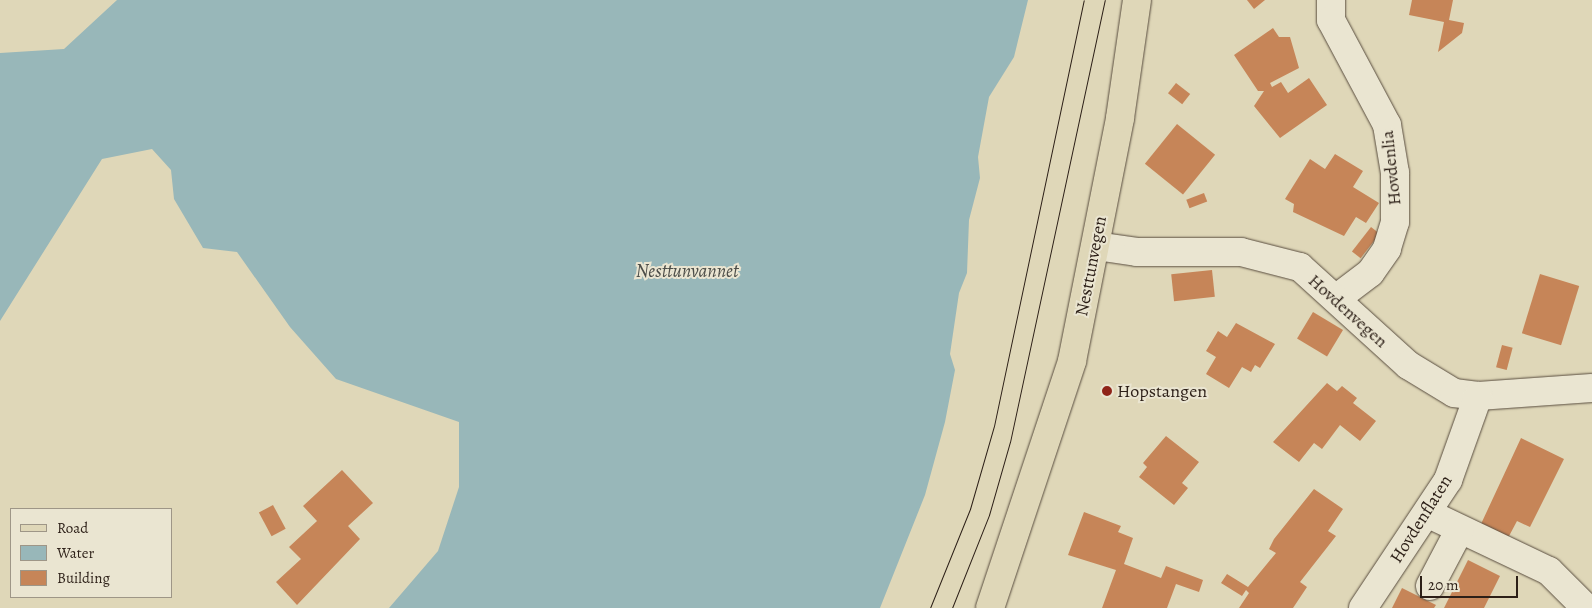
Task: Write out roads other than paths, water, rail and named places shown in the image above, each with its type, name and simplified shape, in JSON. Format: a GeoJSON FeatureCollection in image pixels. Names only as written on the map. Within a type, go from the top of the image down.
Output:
{"type":"FeatureCollection","features":[{"type":"Feature","properties":{"kind":"main road","name":"Nesttunvegen"},"geometry":{"type":"LineString","coordinates":[[990,608],[1070,367],[1096,246],[1136,0]]}},
{"type":"Feature","properties":{"kind":"main road","name":"Nesttunvegen"},"geometry":{"type":"LineString","coordinates":[[1018,526],[1102,115],[1136,0]]}},
{"type":"Feature","properties":{"kind":"street","name":"Hovdenlia"},"geometry":{"type":"LineString","coordinates":[[1331,0],[1331,20],[1387,125],[1394,173],[1395,222],[1387,249],[1370,273],[1337,298]]}},
{"type":"Feature","properties":{"kind":"street","name":"Hovdenvegen"},"geometry":{"type":"LineString","coordinates":[[1096,246],[1272,257],[1300,267],[1337,298],[1408,365],[1454,393],[1478,396],[1592,388]]}},
{"type":"Feature","properties":{"kind":"street","name":"Hovdenflaten"},"geometry":{"type":"LineString","coordinates":[[1363,608],[1428,514],[1448,480],[1478,396]]}},
{"type":"Feature","properties":{"kind":"street"},"geometry":{"type":"LineString","coordinates":[[1428,514],[1549,571],[1586,608]]}},
{"type":"Feature","properties":{"kind":"street"},"geometry":{"type":"LineString","coordinates":[[1430,586],[1460,529]]}},
{"type":"Feature","properties":{"kind":"water","name":"Nesttunvannet"},"geometry":{"type":"Polygon","coordinates":[[[117,0],[1028,0],[1014,57],[989,97],[978,157],[980,178],[969,220],[967,273],[959,293],[950,354],[955,370],[945,422],[925,495],[880,608],[389,608],[438,551],[459,487],[459,422],[336,379],[290,327],[237,252],[203,248],[174,199],[171,170],[152,149],[102,159],[0,321],[0,53],[64,49],[117,0]]]}},
{"type":"Feature","properties":{"kind":"tram line"},"geometry":{"type":"LineString","coordinates":[[930,608],[970,509],[994,426],[1084,0]]}},
{"type":"Feature","properties":{"kind":"tram line"},"geometry":{"type":"LineString","coordinates":[[952,608],[989,515],[1010,442],[1105,0]]}},
{"type":"Feature","properties":{"kind":"place","name":"Hopstangen"},"geometry":{"type":"Point","coordinates":[1107,391]}}]}
